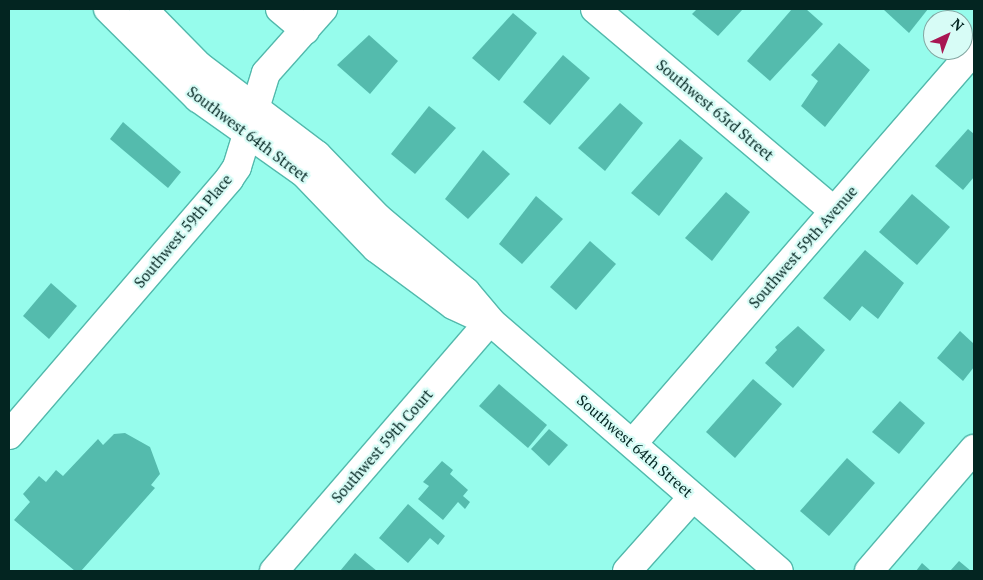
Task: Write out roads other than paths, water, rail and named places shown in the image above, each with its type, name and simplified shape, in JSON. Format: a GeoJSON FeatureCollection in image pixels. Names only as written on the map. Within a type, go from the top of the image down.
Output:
{"type":"FeatureCollection","features":[{"type":"Feature","properties":{"kind":"street","name":"Southwest 64th Street"},"geometry":{"type":"LineString","coordinates":[[108,9],[198,98],[304,173],[361,235],[397,265],[453,305],[490,321]]}},
{"type":"Feature","properties":{"kind":"street","name":"Southwest 64th Street"},"geometry":{"type":"LineString","coordinates":[[143,9],[199,66],[317,155],[378,218],[466,292],[490,321],[779,571]]}},
{"type":"Feature","properties":{"kind":"street"},"geometry":{"type":"LineString","coordinates":[[280,9],[305,30]]}},
{"type":"Feature","properties":{"kind":"street","name":"Southwest 59th Place"},"geometry":{"type":"LineString","coordinates":[[9,435],[229,179],[237,167],[254,107],[266,74],[323,9]]}},
{"type":"Feature","properties":{"kind":"street","name":"Southwest 63rd Street"},"geometry":{"type":"LineString","coordinates":[[595,9],[834,211]]}},
{"type":"Feature","properties":{"kind":"street","name":"Southwest 59th Avenue"},"geometry":{"type":"LineString","coordinates":[[633,443],[974,50]]}},
{"type":"Feature","properties":{"kind":"street","name":"Southwest 59th Court"},"geometry":{"type":"LineString","coordinates":[[274,571],[490,321]]}},
{"type":"Feature","properties":{"kind":"street"},"geometry":{"type":"LineString","coordinates":[[869,571],[974,449]]}},
{"type":"Feature","properties":{"kind":"street"},"geometry":{"type":"LineString","coordinates":[[626,571],[693,497]]}}]}
